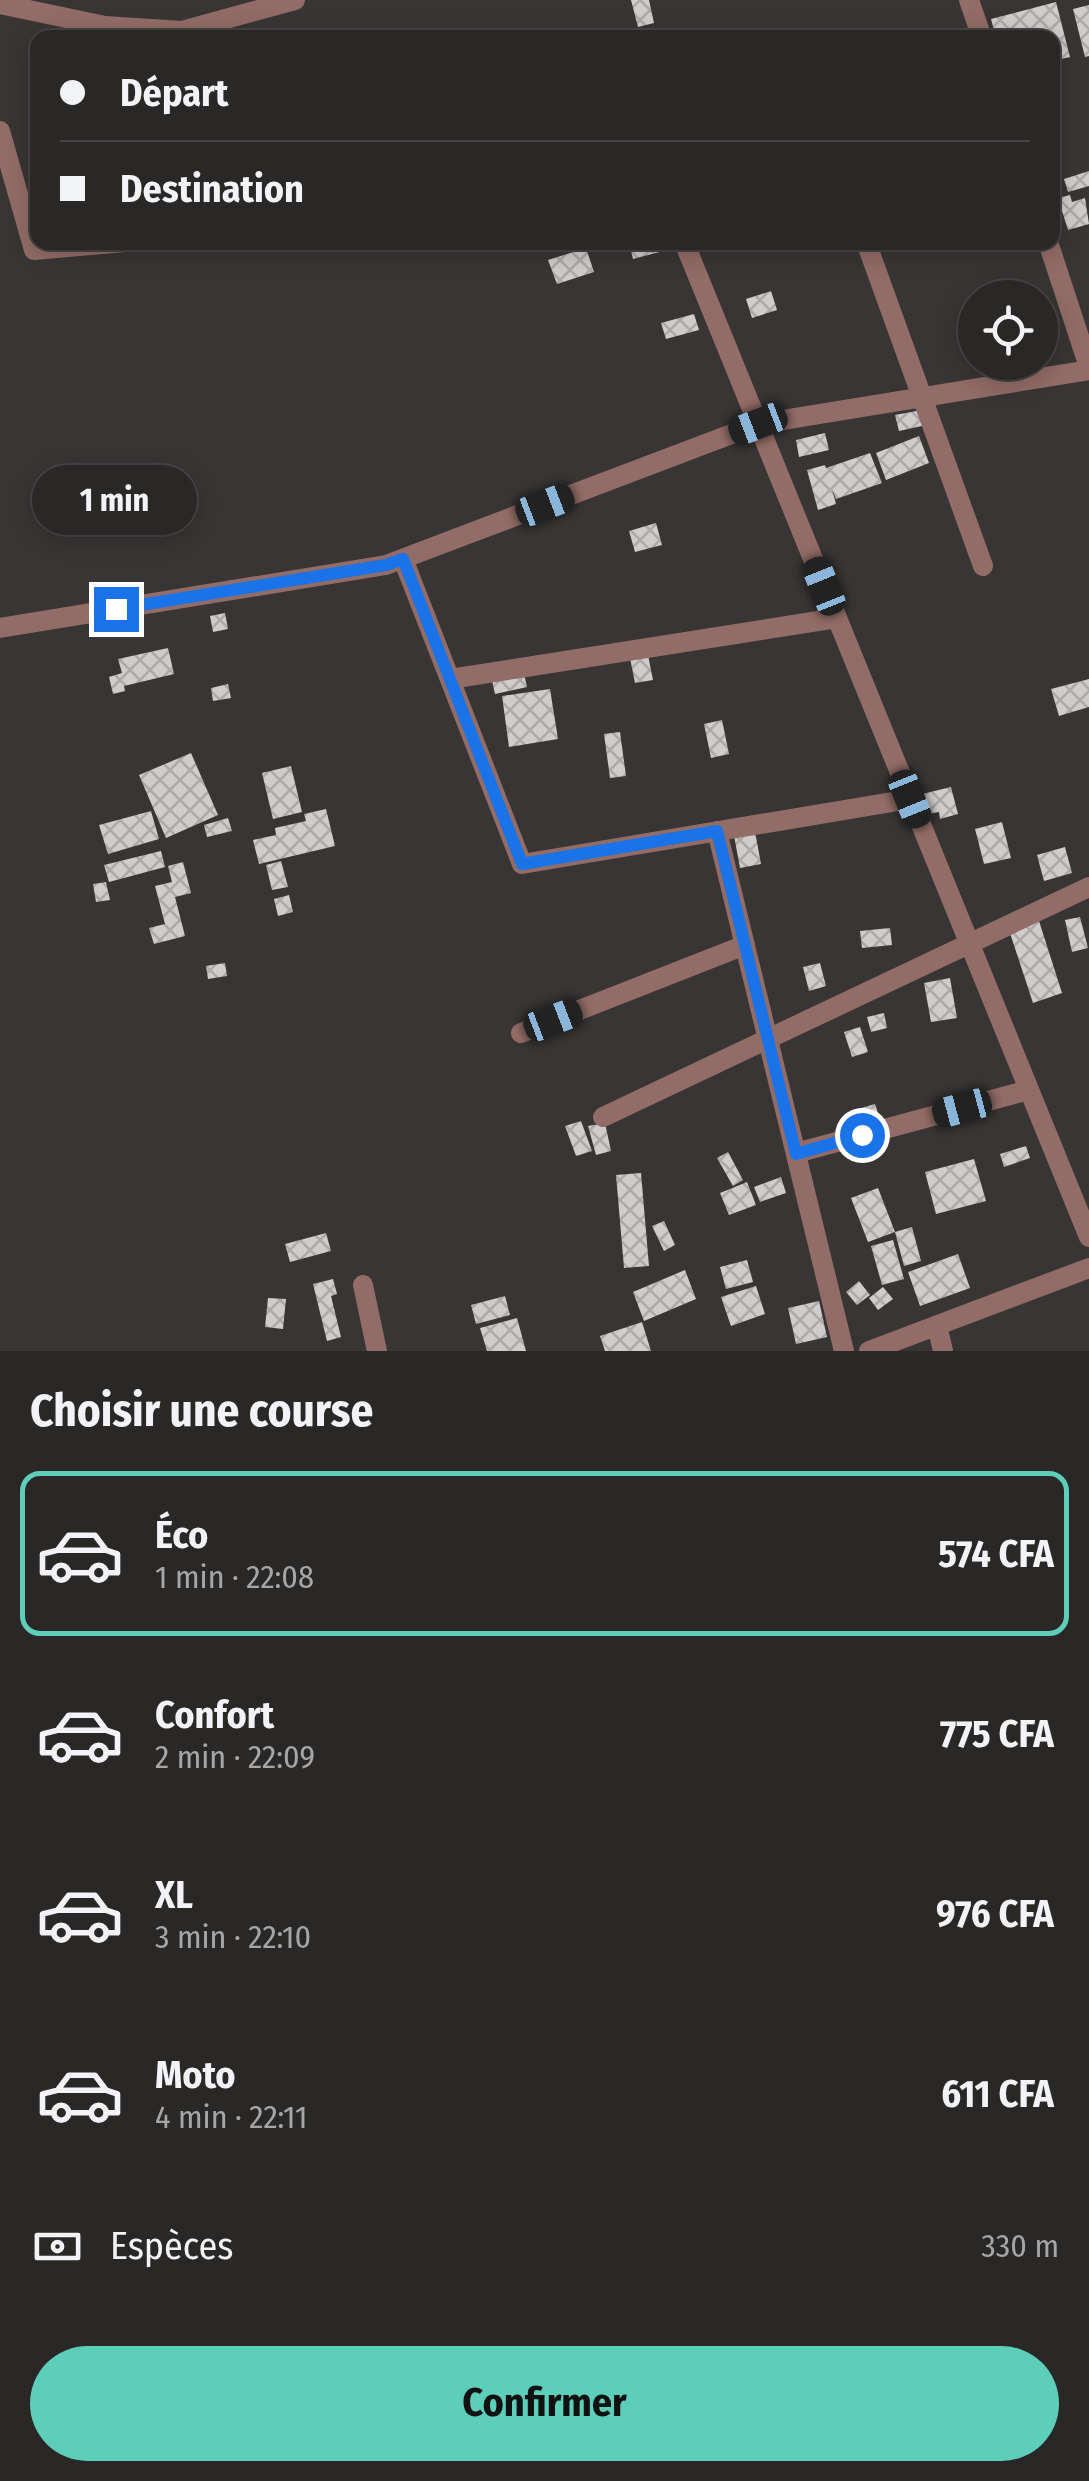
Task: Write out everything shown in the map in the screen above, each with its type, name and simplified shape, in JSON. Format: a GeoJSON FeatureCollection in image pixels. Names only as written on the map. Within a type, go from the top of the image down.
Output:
{"type":"FeatureCollection","features":[{"type":"Feature","properties":{"kind":"street"},"geometry":{"type":"LineString","coordinates":[[186,30],[295,0]]}},
{"type":"Feature","properties":{"kind":"street"},"geometry":{"type":"LineString","coordinates":[[970,0],[979,30]]}},
{"type":"Feature","properties":{"kind":"street"},"geometry":{"type":"LineString","coordinates":[[0,4],[106,26],[167,30]]}},
{"type":"Feature","properties":{"kind":"street"},"geometry":{"type":"LineString","coordinates":[[0,131],[30,236]]}},
{"type":"Feature","properties":{"kind":"street"},"geometry":{"type":"LineString","coordinates":[[687,250],[1089,1238]]}},
{"type":"Feature","properties":{"kind":"street"},"geometry":{"type":"LineString","coordinates":[[869,250],[983,566]]}},
{"type":"Feature","properties":{"kind":"street"},"geometry":{"type":"LineString","coordinates":[[0,628],[386,565],[758,424],[1089,369],[1051,250]]}},
{"type":"Feature","properties":{"kind":"street"},"geometry":{"type":"LineString","coordinates":[[403,559],[522,864],[910,799]]}},
{"type":"Feature","properties":{"kind":"street"},"geometry":{"type":"LineString","coordinates":[[450,679],[836,618]]}},
{"type":"Feature","properties":{"kind":"street"},"geometry":{"type":"LineString","coordinates":[[717,831],[844,1351]]}},
{"type":"Feature","properties":{"kind":"street"},"geometry":{"type":"LineString","coordinates":[[604,1118],[1089,887]]}},
{"type":"Feature","properties":{"kind":"street"},"geometry":{"type":"LineString","coordinates":[[521,1033],[745,945]]}},
{"type":"Feature","properties":{"kind":"street"},"geometry":{"type":"LineString","coordinates":[[796,1154],[1029,1090]]}},
{"type":"Feature","properties":{"kind":"street"},"geometry":{"type":"LineString","coordinates":[[870,1351],[1089,1268]]}},
{"type":"Feature","properties":{"kind":"street"},"geometry":{"type":"LineString","coordinates":[[362,1285],[378,1351]]}},
{"type":"Feature","properties":{"kind":"street"},"geometry":{"type":"LineString","coordinates":[[937,1326],[944,1351]]}},
{"type":"Feature","properties":{"kind":"building"},"geometry":{"type":"Polygon","coordinates":[[[631,0],[649,0],[654,23],[638,27],[631,0]]]}},
{"type":"Feature","properties":{"kind":"building"},"geometry":{"type":"Polygon","coordinates":[[[1056,2],[1070,57],[1060,59],[1060,30],[994,30],[991,19],[1056,2]]]}},
{"type":"Feature","properties":{"kind":"building"},"geometry":{"type":"Polygon","coordinates":[[[1089,5],[1089,56],[1085,57],[1073,9],[1089,5]]]}},
{"type":"Feature","properties":{"kind":"building"},"geometry":{"type":"Polygon","coordinates":[[[1089,171],[1089,186],[1068,192],[1064,179],[1089,171]]]}},
{"type":"Feature","properties":{"kind":"building"},"geometry":{"type":"Polygon","coordinates":[[[1070,195],[1072,202],[1085,198],[1089,224],[1068,230],[1060,198],[1070,195]]]}},
{"type":"Feature","properties":{"kind":"building"},"geometry":{"type":"Polygon","coordinates":[[[587,250],[594,272],[557,284],[548,260],[587,250]]]}},
{"type":"Feature","properties":{"kind":"building"},"geometry":{"type":"Polygon","coordinates":[[[631,250],[667,250],[633,259],[631,250]]]}},
{"type":"Feature","properties":{"kind":"building"},"geometry":{"type":"Polygon","coordinates":[[[771,291],[777,310],[752,318],[746,299],[771,291]]]}},
{"type":"Feature","properties":{"kind":"building"},"geometry":{"type":"Polygon","coordinates":[[[694,314],[699,330],[666,339],[661,323],[694,314]]]}},
{"type":"Feature","properties":{"kind":"building"},"geometry":{"type":"Polygon","coordinates":[[[927,409],[931,424],[899,431],[895,415],[927,409]]]}},
{"type":"Feature","properties":{"kind":"building"},"geometry":{"type":"Polygon","coordinates":[[[825,433],[829,450],[799,457],[796,440],[825,433]]]}},
{"type":"Feature","properties":{"kind":"building"},"geometry":{"type":"Polygon","coordinates":[[[919,436],[929,463],[886,480],[876,453],[919,436]]]}},
{"type":"Feature","properties":{"kind":"building"},"geometry":{"type":"Polygon","coordinates":[[[870,453],[882,483],[836,499],[832,489],[836,504],[818,510],[807,470],[825,465],[826,468],[870,453]]]}},
{"type":"Feature","properties":{"kind":"building"},"geometry":{"type":"Polygon","coordinates":[[[656,523],[662,545],[635,552],[629,531],[656,523]]]}},
{"type":"Feature","properties":{"kind":"building"},"geometry":{"type":"Polygon","coordinates":[[[225,613],[228,629],[213,632],[210,616],[225,613]]]}},
{"type":"Feature","properties":{"kind":"building"},"geometry":{"type":"Polygon","coordinates":[[[168,648],[174,674],[124,686],[125,691],[113,694],[109,677],[122,673],[118,659],[168,648]]]}},
{"type":"Feature","properties":{"kind":"building"},"geometry":{"type":"Polygon","coordinates":[[[647,650],[653,680],[635,683],[629,653],[647,650]]]}},
{"type":"Feature","properties":{"kind":"building"},"geometry":{"type":"Polygon","coordinates":[[[523,669],[527,687],[495,694],[491,676],[523,669]]]}},
{"type":"Feature","properties":{"kind":"building"},"geometry":{"type":"Polygon","coordinates":[[[1089,679],[1089,707],[1059,716],[1051,689],[1089,679]]]}},
{"type":"Feature","properties":{"kind":"building"},"geometry":{"type":"Polygon","coordinates":[[[228,684],[231,698],[213,701],[211,688],[228,684]]]}},
{"type":"Feature","properties":{"kind":"building"},"geometry":{"type":"Polygon","coordinates":[[[550,689],[558,739],[509,747],[502,696],[550,689]]]}},
{"type":"Feature","properties":{"kind":"building"},"geometry":{"type":"Polygon","coordinates":[[[722,720],[729,754],[711,758],[704,724],[722,720]]]}},
{"type":"Feature","properties":{"kind":"building"},"geometry":{"type":"Polygon","coordinates":[[[620,732],[626,776],[610,778],[604,734],[620,732]]]}},
{"type":"Feature","properties":{"kind":"building"},"geometry":{"type":"Polygon","coordinates":[[[191,753],[218,815],[166,838],[139,775],[191,753]]]}},
{"type":"Feature","properties":{"kind":"building"},"geometry":{"type":"Polygon","coordinates":[[[291,766],[302,812],[273,819],[262,773],[291,766]]]}},
{"type":"Feature","properties":{"kind":"building"},"geometry":{"type":"Polygon","coordinates":[[[951,787],[958,814],[940,819],[939,812],[923,815],[918,795],[951,787]]]}},
{"type":"Feature","properties":{"kind":"building"},"geometry":{"type":"Polygon","coordinates":[[[326,809],[335,846],[259,864],[253,840],[276,835],[275,828],[306,821],[304,814],[326,809]]]}},
{"type":"Feature","properties":{"kind":"building"},"geometry":{"type":"Polygon","coordinates":[[[151,811],[159,839],[108,854],[99,825],[151,811]]]}},
{"type":"Feature","properties":{"kind":"building"},"geometry":{"type":"Polygon","coordinates":[[[228,818],[232,831],[207,837],[204,825],[228,818]]]}},
{"type":"Feature","properties":{"kind":"building"},"geometry":{"type":"Polygon","coordinates":[[[1002,822],[1011,858],[984,864],[975,829],[1002,822]]]}},
{"type":"Feature","properties":{"kind":"building"},"geometry":{"type":"Polygon","coordinates":[[[754,826],[761,864],[740,868],[733,830],[754,826]]]}},
{"type":"Feature","properties":{"kind":"building"},"geometry":{"type":"Polygon","coordinates":[[[1065,847],[1072,873],[1044,881],[1037,855],[1065,847]]]}},
{"type":"Feature","properties":{"kind":"building"},"geometry":{"type":"Polygon","coordinates":[[[161,851],[165,867],[109,882],[104,865],[161,851]]]}},
{"type":"Feature","properties":{"kind":"building"},"geometry":{"type":"Polygon","coordinates":[[[281,861],[288,887],[272,890],[266,865],[281,861]]]}},
{"type":"Feature","properties":{"kind":"building"},"geometry":{"type":"Polygon","coordinates":[[[183,862],[191,893],[175,897],[185,936],[154,944],[149,928],[165,924],[155,886],[172,882],[168,866],[183,862]]]}},
{"type":"Feature","properties":{"kind":"building"},"geometry":{"type":"Polygon","coordinates":[[[106,882],[110,900],[96,902],[93,884],[106,882]]]}},
{"type":"Feature","properties":{"kind":"building"},"geometry":{"type":"Polygon","coordinates":[[[289,895],[293,912],[278,916],[274,899],[289,895]]]}},
{"type":"Feature","properties":{"kind":"building"},"geometry":{"type":"Polygon","coordinates":[[[1080,917],[1088,948],[1072,952],[1065,920],[1080,917]]]}},
{"type":"Feature","properties":{"kind":"building"},"geometry":{"type":"Polygon","coordinates":[[[1039,921],[1062,993],[1033,1003],[1009,930],[1039,921]]]}},
{"type":"Feature","properties":{"kind":"building"},"geometry":{"type":"Polygon","coordinates":[[[890,928],[892,945],[862,948],[860,931],[890,928]]]}},
{"type":"Feature","properties":{"kind":"building"},"geometry":{"type":"Polygon","coordinates":[[[225,963],[227,976],[208,979],[206,966],[225,963]]]}},
{"type":"Feature","properties":{"kind":"building"},"geometry":{"type":"Polygon","coordinates":[[[820,963],[826,986],[809,991],[803,967],[820,963]]]}},
{"type":"Feature","properties":{"kind":"building"},"geometry":{"type":"Polygon","coordinates":[[[950,978],[957,1018],[931,1022],[924,983],[950,978]]]}},
{"type":"Feature","properties":{"kind":"building"},"geometry":{"type":"Polygon","coordinates":[[[884,1013],[887,1028],[871,1032],[867,1017],[884,1013]]]}},
{"type":"Feature","properties":{"kind":"building"},"geometry":{"type":"Polygon","coordinates":[[[860,1027],[868,1052],[852,1057],[844,1032],[860,1027]]]}},
{"type":"Feature","properties":{"kind":"building"},"geometry":{"type":"Polygon","coordinates":[[[875,1104],[880,1119],[862,1124],[858,1109],[875,1104]]]}},
{"type":"Feature","properties":{"kind":"building"},"geometry":{"type":"Polygon","coordinates":[[[581,1121],[592,1151],[576,1156],[565,1126],[581,1121]]]}},
{"type":"Feature","properties":{"kind":"building"},"geometry":{"type":"Polygon","coordinates":[[[605,1123],[611,1151],[596,1155],[588,1126],[605,1123]]]}},
{"type":"Feature","properties":{"kind":"building"},"geometry":{"type":"Polygon","coordinates":[[[1026,1146],[1030,1158],[1004,1167],[1000,1154],[1026,1146]]]}},
{"type":"Feature","properties":{"kind":"building"},"geometry":{"type":"Polygon","coordinates":[[[728,1152],[743,1180],[733,1186],[717,1158],[728,1152]]]}},
{"type":"Feature","properties":{"kind":"building"},"geometry":{"type":"Polygon","coordinates":[[[974,1159],[986,1201],[936,1214],[925,1172],[974,1159]]]}},
{"type":"Feature","properties":{"kind":"building"},"geometry":{"type":"Polygon","coordinates":[[[641,1173],[649,1266],[624,1268],[616,1175],[641,1173]]]}},
{"type":"Feature","properties":{"kind":"building"},"geometry":{"type":"Polygon","coordinates":[[[781,1177],[786,1193],[760,1202],[754,1187],[781,1177]]]}},
{"type":"Feature","properties":{"kind":"building"},"geometry":{"type":"Polygon","coordinates":[[[747,1182],[756,1205],[729,1215],[720,1193],[747,1182]]]}},
{"type":"Feature","properties":{"kind":"building"},"geometry":{"type":"Polygon","coordinates":[[[878,1188],[895,1232],[868,1242],[851,1198],[878,1188]]]}},
{"type":"Feature","properties":{"kind":"building"},"geometry":{"type":"Polygon","coordinates":[[[664,1221],[675,1245],[664,1251],[652,1226],[664,1221]]]}},
{"type":"Feature","properties":{"kind":"building"},"geometry":{"type":"Polygon","coordinates":[[[912,1227],[921,1261],[904,1266],[895,1232],[912,1227]]]}},
{"type":"Feature","properties":{"kind":"building"},"geometry":{"type":"Polygon","coordinates":[[[326,1233],[331,1251],[290,1262],[285,1244],[326,1233]]]}},
{"type":"Feature","properties":{"kind":"building"},"geometry":{"type":"Polygon","coordinates":[[[893,1240],[904,1279],[882,1285],[871,1246],[893,1240]]]}},
{"type":"Feature","properties":{"kind":"building"},"geometry":{"type":"Polygon","coordinates":[[[958,1254],[970,1288],[920,1306],[908,1272],[958,1254]]]}},
{"type":"Feature","properties":{"kind":"building"},"geometry":{"type":"Polygon","coordinates":[[[747,1260],[753,1282],[726,1289],[720,1267],[747,1260]]]}},
{"type":"Feature","properties":{"kind":"building"},"geometry":{"type":"Polygon","coordinates":[[[685,1270],[696,1299],[644,1321],[633,1292],[685,1270]]]}},
{"type":"Feature","properties":{"kind":"building"},"geometry":{"type":"Polygon","coordinates":[[[333,1279],[337,1294],[331,1296],[341,1337],[327,1341],[313,1284],[333,1279]]]}},
{"type":"Feature","properties":{"kind":"building"},"geometry":{"type":"Polygon","coordinates":[[[859,1281],[870,1295],[857,1305],[846,1292],[859,1281]]]}},
{"type":"Feature","properties":{"kind":"building"},"geometry":{"type":"Polygon","coordinates":[[[756,1286],[765,1314],[731,1326],[721,1297],[756,1286]]]}},
{"type":"Feature","properties":{"kind":"building"},"geometry":{"type":"Polygon","coordinates":[[[883,1287],[893,1299],[878,1310],[869,1298],[883,1287]]]}},
{"type":"Feature","properties":{"kind":"building"},"geometry":{"type":"Polygon","coordinates":[[[505,1296],[510,1315],[476,1324],[471,1305],[505,1296]]]}},
{"type":"Feature","properties":{"kind":"building"},"geometry":{"type":"Polygon","coordinates":[[[268,1298],[286,1299],[283,1329],[265,1327],[268,1298]]]}},
{"type":"Feature","properties":{"kind":"building"},"geometry":{"type":"Polygon","coordinates":[[[819,1301],[827,1337],[796,1344],[788,1308],[819,1301]]]}},
{"type":"Feature","properties":{"kind":"building"},"geometry":{"type":"Polygon","coordinates":[[[517,1318],[526,1351],[487,1351],[480,1328],[517,1318]]]}},
{"type":"Feature","properties":{"kind":"building"},"geometry":{"type":"Polygon","coordinates":[[[642,1322],[651,1351],[605,1351],[600,1336],[642,1322]]]}},
{"type":"Feature","properties":{"kind":"route"},"geometry":{"type":"LineString","coordinates":[[116,609],[403,559],[522,864],[717,831],[796,1154],[862,1135]]}}]}
